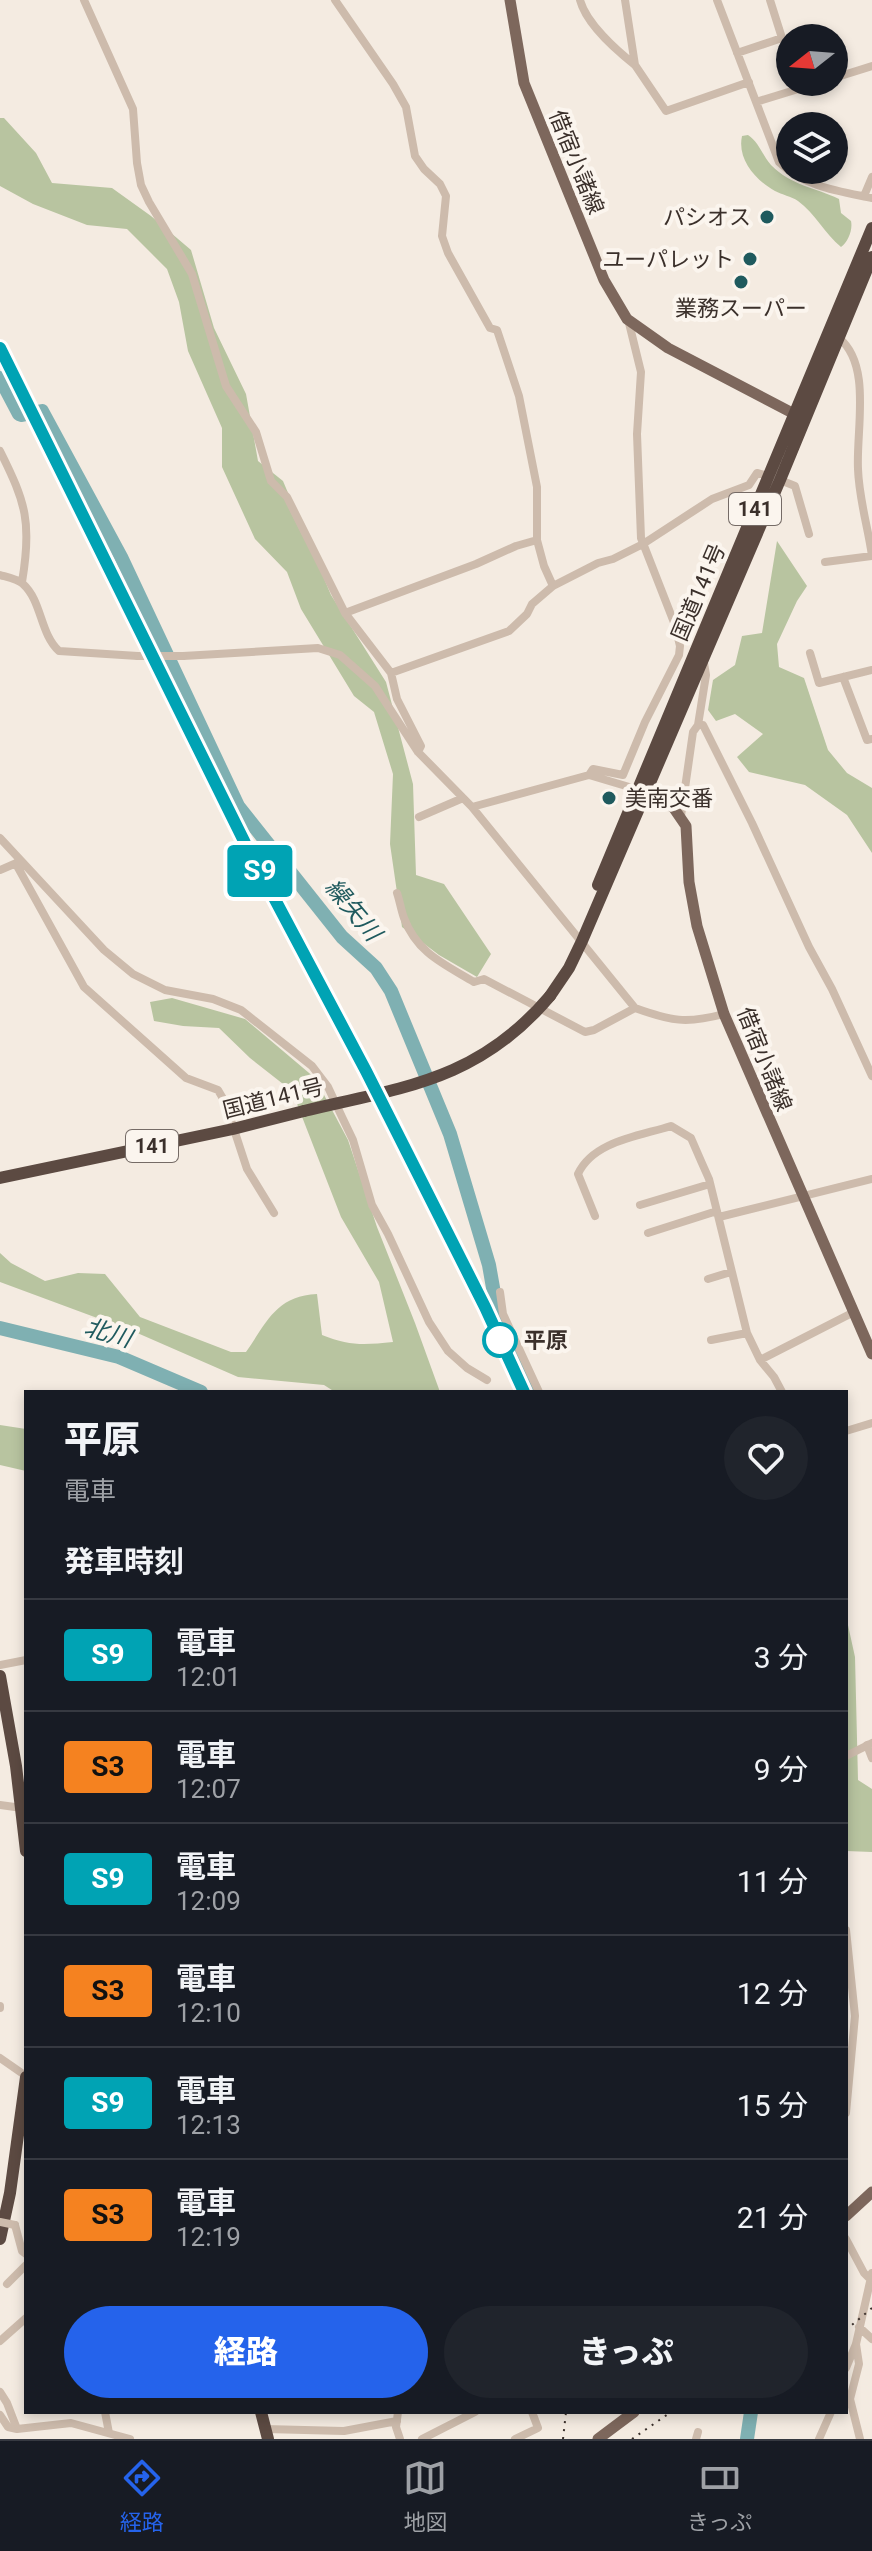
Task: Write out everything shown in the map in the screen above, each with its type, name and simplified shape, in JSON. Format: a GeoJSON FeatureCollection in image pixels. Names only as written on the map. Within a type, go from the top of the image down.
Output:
{"type":"FeatureCollection","features":[{"type":"Feature","properties":{"kind":"highway","name":"国道141号"},"geometry":{"type":"LineString","coordinates":[[0,1178],[233,1129],[413,1085],[461,1067],[501,1044],[535,1013],[569,968],[584,936],[587,913],[774,478],[872,228]]}},
{"type":"Feature","properties":{"kind":"highway","name":"国道141号"},"geometry":{"type":"LineString","coordinates":[[799,417],[839,338],[872,257]]}},
{"type":"Feature","properties":{"kind":"highway","name":"国道141号"},"geometry":{"type":"LineString","coordinates":[[641,791],[703,661],[774,478]]}},
{"type":"Feature","properties":{"kind":"highway"},"geometry":{"type":"LineString","coordinates":[[0,1676],[24,1818]]}},
{"type":"Feature","properties":{"kind":"highway"},"geometry":{"type":"LineString","coordinates":[[0,2239],[10,2193],[23,2074]]}},
{"type":"Feature","properties":{"kind":"highway"},"geometry":{"type":"LineString","coordinates":[[262,2414],[267,2434]]}},
{"type":"Feature","properties":{"kind":"main road","name":"借宿小諸線"},"geometry":{"type":"LineString","coordinates":[[510,0],[524,83],[604,280],[627,319],[668,348],[799,417]]}},
{"type":"Feature","properties":{"kind":"main road"},"geometry":{"type":"LineString","coordinates":[[641,791],[673,807],[681,816]]}},
{"type":"Feature","properties":{"kind":"main road","name":"借宿小諸線"},"geometry":{"type":"LineString","coordinates":[[681,816],[686,826],[689,882],[697,926],[724,1014],[872,1354]]}},
{"type":"Feature","properties":{"kind":"main road"},"geometry":{"type":"LineString","coordinates":[[848,2214],[872,2192]]}},
{"type":"Feature","properties":{"kind":"main road"},"geometry":{"type":"LineString","coordinates":[[598,2439],[631,2414]]}},
{"type":"Feature","properties":{"kind":"street"},"geometry":{"type":"LineString","coordinates":[[84,0],[133,109],[141,185],[192,274],[226,386],[256,432],[271,481],[287,497],[345,613],[391,673],[397,699],[421,746],[418,752]]}},
{"type":"Feature","properties":{"kind":"street"},"geometry":{"type":"LineString","coordinates":[[335,0],[406,107],[415,156],[440,184],[446,196],[442,236],[448,253],[490,328],[497,330],[506,351],[519,396],[537,487],[537,540],[553,586]]}},
{"type":"Feature","properties":{"kind":"street"},"geometry":{"type":"LineString","coordinates":[[580,0],[587,17],[619,53],[635,65],[666,111],[749,82]]}},
{"type":"Feature","properties":{"kind":"street"},"geometry":{"type":"LineString","coordinates":[[625,0],[635,65]]}},
{"type":"Feature","properties":{"kind":"street"},"geometry":{"type":"LineString","coordinates":[[717,0],[779,162],[790,172],[826,189],[868,197],[872,177]]}},
{"type":"Feature","properties":{"kind":"street"},"geometry":{"type":"LineString","coordinates":[[737,53],[782,38],[770,0]]}},
{"type":"Feature","properties":{"kind":"street"},"geometry":{"type":"LineString","coordinates":[[848,74],[872,66]]}},
{"type":"Feature","properties":{"kind":"street"},"geometry":{"type":"LineString","coordinates":[[756,102],[776,96]]}},
{"type":"Feature","properties":{"kind":"street"},"geometry":{"type":"LineString","coordinates":[[589,775],[593,769],[623,775],[645,722],[679,655],[680,646],[675,625],[643,544],[637,434],[641,372],[627,319]]}},
{"type":"Feature","properties":{"kind":"street"},"geometry":{"type":"LineString","coordinates":[[825,562],[872,556],[858,466],[859,368],[850,345],[839,338]]}},
{"type":"Feature","properties":{"kind":"street"},"geometry":{"type":"LineString","coordinates":[[0,451],[26,514],[22,582]]}},
{"type":"Feature","properties":{"kind":"street"},"geometry":{"type":"LineString","coordinates":[[391,673],[509,631],[527,614],[532,604],[553,586],[643,544],[712,499],[749,485],[757,473],[795,486],[809,534]]}},
{"type":"Feature","properties":{"kind":"street"},"geometry":{"type":"LineString","coordinates":[[345,613],[537,540]]}},
{"type":"Feature","properties":{"kind":"street"},"geometry":{"type":"LineString","coordinates":[[0,575],[22,582],[29,591],[51,641],[59,651],[183,656],[318,648],[340,655],[375,686],[418,752],[472,807],[584,936],[635,1008],[685,1022],[724,1014]]}},
{"type":"Feature","properties":{"kind":"street"},"geometry":{"type":"LineString","coordinates":[[810,653],[819,683],[872,670]]}},
{"type":"Feature","properties":{"kind":"street"},"geometry":{"type":"LineString","coordinates":[[681,816],[693,732],[698,725],[706,675],[703,661]]}},
{"type":"Feature","properties":{"kind":"street"},"geometry":{"type":"LineString","coordinates":[[843,677],[867,740],[872,739]]}},
{"type":"Feature","properties":{"kind":"street"},"geometry":{"type":"LineString","coordinates":[[698,725],[703,725],[718,753],[872,1076]]}},
{"type":"Feature","properties":{"kind":"street"},"geometry":{"type":"LineString","coordinates":[[472,807],[589,775],[641,791]]}},
{"type":"Feature","properties":{"kind":"street"},"geometry":{"type":"LineString","coordinates":[[419,817],[463,798]]}},
{"type":"Feature","properties":{"kind":"street"},"geometry":{"type":"LineString","coordinates":[[0,838],[19,862],[104,950],[133,974],[165,990],[213,999],[241,1010],[312,1066],[328,1087],[353,1140],[372,1205],[429,1322],[448,1351],[487,1380]]}},
{"type":"Feature","properties":{"kind":"street"},"geometry":{"type":"LineString","coordinates":[[0,870],[19,862]]}},
{"type":"Feature","properties":{"kind":"street"},"geometry":{"type":"LineString","coordinates":[[19,862],[84,987],[186,1078],[218,1090],[225,1102],[247,1169],[274,1213]]}},
{"type":"Feature","properties":{"kind":"street"},"geometry":{"type":"LineString","coordinates":[[397,893],[417,945],[431,957],[474,982],[484,979],[585,1032],[635,1008]]}},
{"type":"Feature","properties":{"kind":"street"},"geometry":{"type":"LineString","coordinates":[[595,1216],[578,1174],[584,1161],[593,1153],[671,1126],[691,1138],[710,1184],[747,1333],[760,1360],[781,1390]]}},
{"type":"Feature","properties":{"kind":"street"},"geometry":{"type":"LineString","coordinates":[[648,1233],[872,1179]]}},
{"type":"Feature","properties":{"kind":"street"},"geometry":{"type":"LineString","coordinates":[[640,1205],[710,1184]]}},
{"type":"Feature","properties":{"kind":"street"},"geometry":{"type":"LineString","coordinates":[[708,1279],[731,1272]]}},
{"type":"Feature","properties":{"kind":"street"},"geometry":{"type":"LineString","coordinates":[[500,1292],[503,1314],[538,1390]]}},
{"type":"Feature","properties":{"kind":"street"},"geometry":{"type":"LineString","coordinates":[[760,1360],[854,1312]]}},
{"type":"Feature","properties":{"kind":"street"},"geometry":{"type":"LineString","coordinates":[[711,1340],[747,1333]]}},
{"type":"Feature","properties":{"kind":"street"},"geometry":{"type":"LineString","coordinates":[[848,1430],[872,1423]]}},
{"type":"Feature","properties":{"kind":"street"},"geometry":{"type":"LineString","coordinates":[[0,1665],[24,1660]]}},
{"type":"Feature","properties":{"kind":"street"},"geometry":{"type":"LineString","coordinates":[[848,1755],[870,1744],[872,1758]]}},
{"type":"Feature","properties":{"kind":"street"},"geometry":{"type":"LineString","coordinates":[[0,1805],[24,1818]]}},
{"type":"Feature","properties":{"kind":"street"},"geometry":{"type":"LineString","coordinates":[[848,1949],[855,2016],[848,2091]]}},
{"type":"Feature","properties":{"kind":"street"},"geometry":{"type":"LineString","coordinates":[[0,2058],[23,2074]]}},
{"type":"Feature","properties":{"kind":"street"},"geometry":{"type":"LineString","coordinates":[[0,2222],[15,2225],[24,2252]]}},
{"type":"Feature","properties":{"kind":"street"},"geometry":{"type":"LineString","coordinates":[[848,2243],[864,2273],[871,2276],[867,2332],[856,2344],[848,2363]]}},
{"type":"Feature","properties":{"kind":"street"},"geometry":{"type":"LineString","coordinates":[[7,2284],[24,2267]]}},
{"type":"Feature","properties":{"kind":"street"},"geometry":{"type":"LineString","coordinates":[[0,2341],[24,2320]]}},
{"type":"Feature","properties":{"kind":"street"},"geometry":{"type":"LineString","coordinates":[[856,2344],[859,2364],[850,2399],[860,2439]]}},
{"type":"Feature","properties":{"kind":"street"},"geometry":{"type":"LineString","coordinates":[[0,2392],[17,2429]]}},
{"type":"Feature","properties":{"kind":"street"},"geometry":{"type":"LineString","coordinates":[[105,2414],[109,2433]]}},
{"type":"Feature","properties":{"kind":"street"},"geometry":{"type":"LineString","coordinates":[[422,2439],[471,2414]]}},
{"type":"Feature","properties":{"kind":"street"},"geometry":{"type":"LineString","coordinates":[[515,2439],[538,2428],[533,2414]]}},
{"type":"Feature","properties":{"kind":"street"},"geometry":{"type":"LineString","coordinates":[[819,2439],[830,2414]]}},
{"type":"Feature","properties":{"kind":"street"},"geometry":{"type":"LineString","coordinates":[[0,2415],[8,2427],[17,2429],[71,2423],[130,2439]]}},
{"type":"Feature","properties":{"kind":"street"},"geometry":{"type":"LineString","coordinates":[[267,2434],[344,2431],[398,2416],[400,2439]]}},
{"type":"Feature","properties":{"kind":"green space"},"geometry":{"type":"Polygon","coordinates":[[[0,118],[4,118],[36,153],[52,183],[112,188],[191,250],[214,328],[246,394],[258,461],[283,481],[331,595],[386,682],[413,784],[416,875],[444,884],[491,954],[477,977],[439,955],[402,927],[390,844],[393,774],[374,712],[354,696],[301,609],[287,572],[255,539],[222,467],[222,428],[188,351],[179,302],[167,269],[127,229],[87,225],[33,204],[0,186],[0,118]]]}},
{"type":"Feature","properties":{"kind":"green space"},"geometry":{"type":"Polygon","coordinates":[[[748,135],[755,141],[776,169],[776,184],[800,184],[839,199],[841,213],[851,221],[849,236],[841,247],[804,206],[754,175],[742,153],[742,136],[748,135]]]}},
{"type":"Feature","properties":{"kind":"green space"},"geometry":{"type":"Polygon","coordinates":[[[777,541],[807,586],[777,644],[779,667],[804,678],[828,750],[847,773],[872,788],[872,853],[847,815],[805,785],[749,772],[737,757],[763,734],[735,714],[716,721],[708,710],[713,680],[735,665],[742,636],[762,633],[777,541]]]}},
{"type":"Feature","properties":{"kind":"green space"},"geometry":{"type":"Polygon","coordinates":[[[172,998],[245,1019],[315,1078],[348,1140],[377,1227],[439,1390],[332,1390],[324,1385],[238,1377],[135,1332],[0,1282],[0,1253],[11,1263],[45,1281],[78,1273],[105,1274],[140,1317],[231,1352],[246,1352],[282,1305],[317,1294],[322,1335],[357,1344],[393,1342],[379,1282],[341,1217],[292,1091],[250,1058],[219,1028],[154,1021],[150,1002],[172,998]]]}},
{"type":"Feature","properties":{"kind":"green space"},"geometry":{"type":"Polygon","coordinates":[[[0,1425],[24,1429],[24,1471],[0,1465],[0,1425]]]}},
{"type":"Feature","properties":{"kind":"green space"},"geometry":{"type":"Polygon","coordinates":[[[848,1625],[855,1657],[858,1780],[872,1789],[872,1852],[848,1851],[848,1625]]]}},
{"type":"Feature","properties":{"kind":"waterway","name":"繰矢川"},"geometry":{"type":"LineString","coordinates":[[0,378],[19,414],[42,411],[121,557],[238,806],[342,937],[376,968],[391,991],[450,1134],[489,1265],[498,1316],[533,1390]]}},
{"type":"Feature","properties":{"kind":"waterway","name":"北川"},"geometry":{"type":"LineString","coordinates":[[0,1328],[119,1357],[196,1390]]}},
{"type":"Feature","properties":{"kind":"waterway","name":"繰矢川"},"geometry":{"type":"LineString","coordinates":[[747,2439],[751,2414]]}},
{"type":"Feature","properties":{"kind":"railway"},"geometry":{"type":"LineString","coordinates":[[0,348],[245,843],[366,1071],[485,1307],[523,1390]]}},
{"type":"Feature","properties":{"kind":"railway"},"geometry":{"type":"LineString","coordinates":[[848,2328],[872,2308]]}},
{"type":"Feature","properties":{"kind":"railway"},"geometry":{"type":"LineString","coordinates":[[563,2439],[566,2414]]}},
{"type":"Feature","properties":{"kind":"railway"},"geometry":{"type":"LineString","coordinates":[[632,2439],[668,2414]]}},
{"type":"Feature","properties":{"kind":"train","name":"S9"},"geometry":{"type":"LineString","coordinates":[[0,348],[245,843],[366,1071],[485,1307],[523,1390]]}},
{"type":"Feature","properties":{"kind":"place","name":"パシオス"},"geometry":{"type":"Point","coordinates":[767,217]}},
{"type":"Feature","properties":{"kind":"place","name":"ユーパレット"},"geometry":{"type":"Point","coordinates":[750,259]}},
{"type":"Feature","properties":{"kind":"place","name":"業務スーパー"},"geometry":{"type":"Point","coordinates":[741,282]}},
{"type":"Feature","properties":{"kind":"place","name":"美南交番"},"geometry":{"type":"Point","coordinates":[609,798]}},
{"type":"Feature","properties":{"kind":"place","name":"平原"},"geometry":{"type":"Point","coordinates":[500,1340]}}]}
